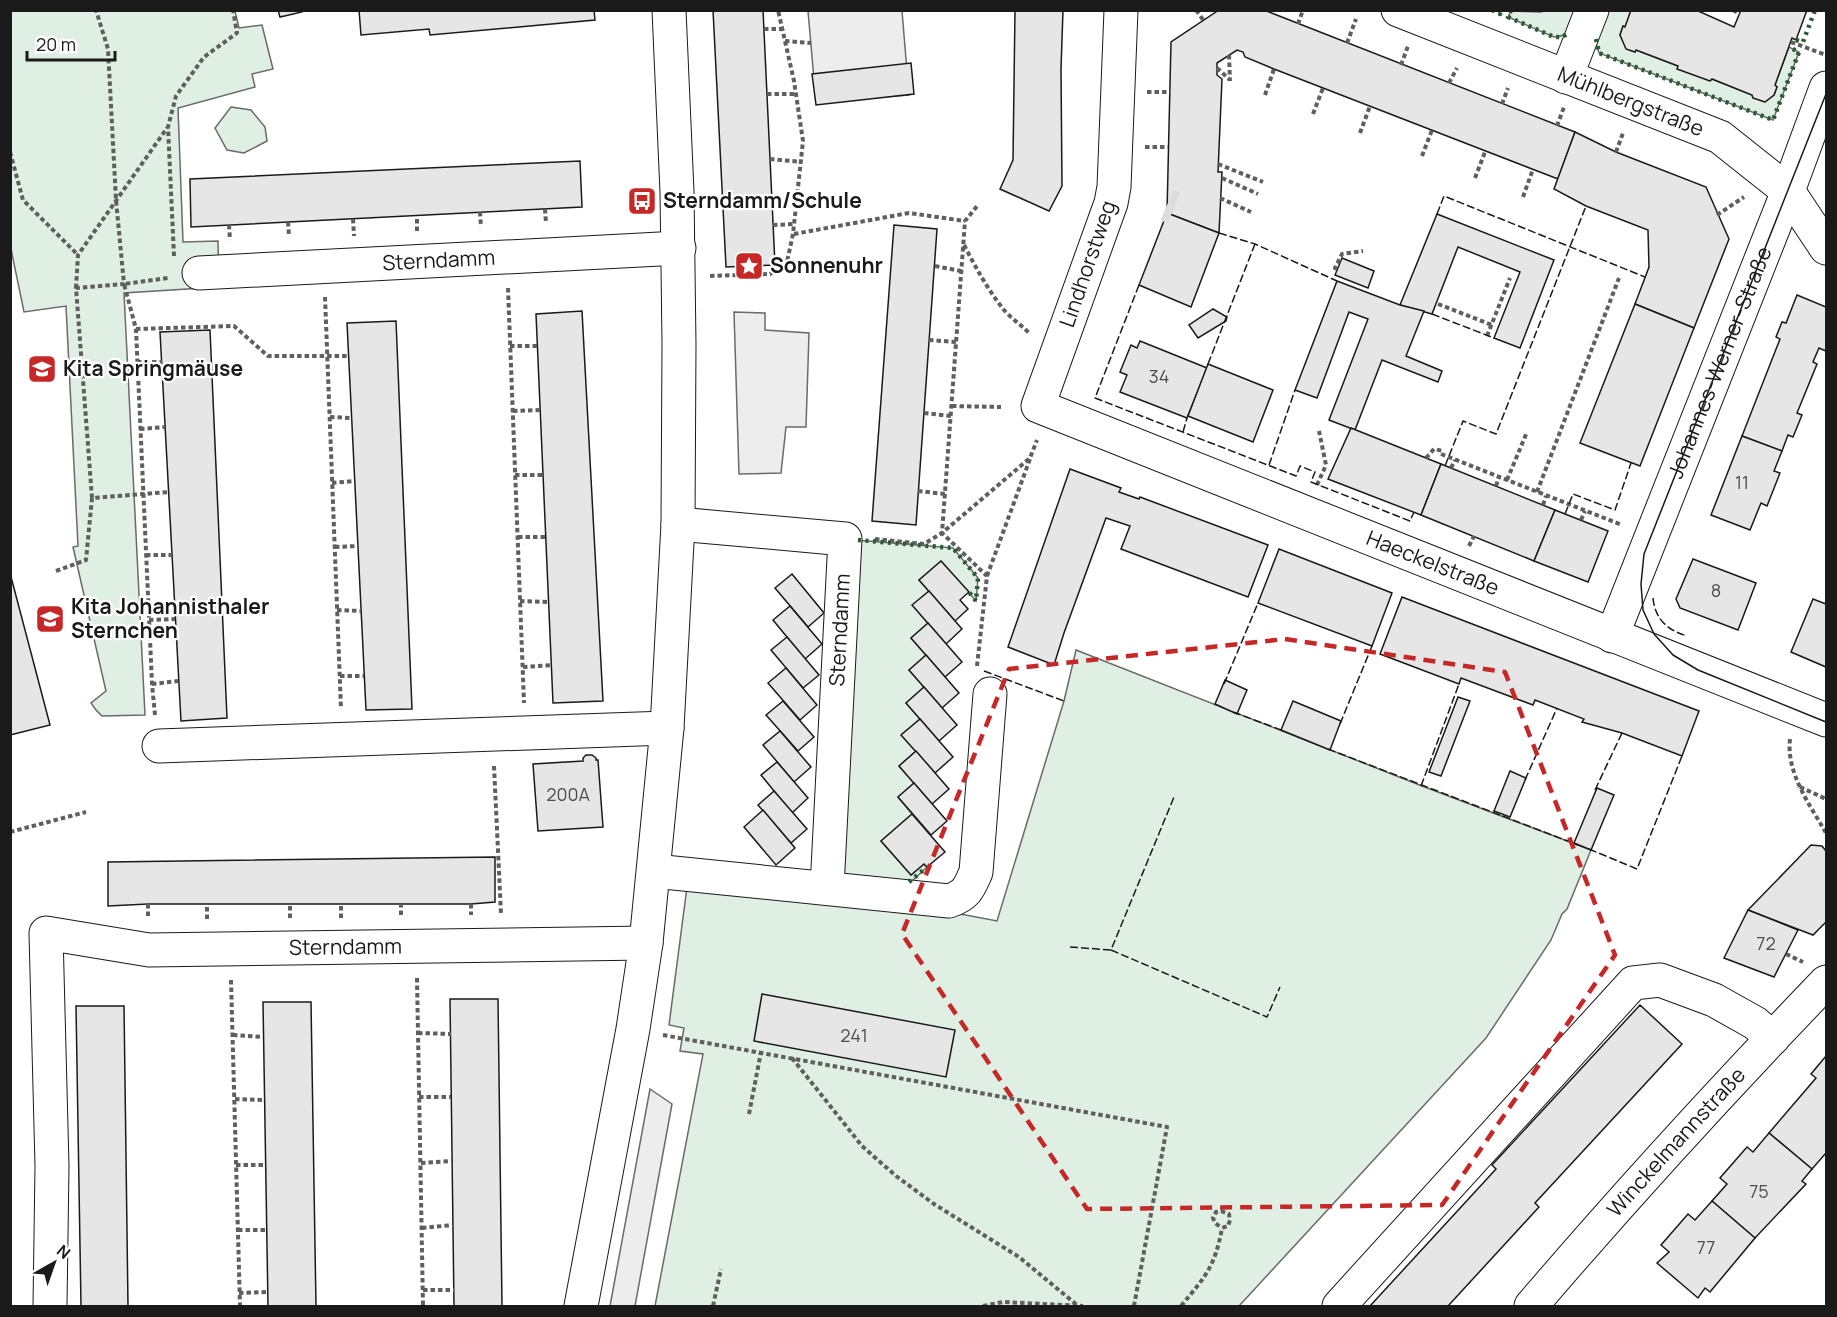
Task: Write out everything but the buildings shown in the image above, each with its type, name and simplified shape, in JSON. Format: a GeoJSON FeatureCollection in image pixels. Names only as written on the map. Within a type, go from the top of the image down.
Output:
{"type":"FeatureCollection","features":[{"type":"Feature","properties":{"kind":"street"},"geometry":{"type":"LineString","coordinates":[[581,1306],[633,1029],[646,943],[667,728],[678,524],[679,248],[669,10]]}},
{"type":"Feature","properties":{"kind":"street","name":"Lindhorstweg"},"geometry":{"type":"LineString","coordinates":[[1040,420],[1111,203],[1114,187],[1121,10]]}},
{"type":"Feature","properties":{"kind":"street","name":"Mühlbergstraße"},"geometry":{"type":"LineString","coordinates":[[1398,10],[1566,89],[1720,137],[1788,191],[1827,248]]}},
{"type":"Feature","properties":{"kind":"street"},"geometry":{"type":"LineString","coordinates":[[1566,89],[1592,10]]}},
{"type":"Feature","properties":{"kind":"street","name":"Johannes-Werner-Straße"},"geometry":{"type":"LineString","coordinates":[[1612,636],[1827,88]]}},
{"type":"Feature","properties":{"kind":"street","name":"Sterndamm"},"geometry":{"type":"LineString","coordinates":[[183,270],[507,258],[679,248]]}},
{"type":"Feature","properties":{"kind":"street","name":"Haeckelstraße"},"geometry":{"type":"LineString","coordinates":[[1040,420],[1612,636],[1827,720]]}},
{"type":"Feature","properties":{"kind":"street"},"geometry":{"type":"LineString","coordinates":[[678,524],[845,539]]}},
{"type":"Feature","properties":{"kind":"street","name":"Sterndamm"},"geometry":{"type":"LineString","coordinates":[[827,888],[845,539]]}},
{"type":"Feature","properties":{"kind":"street"},"geometry":{"type":"LineString","coordinates":[[654,871],[949,901],[960,898],[968,890],[976,872],[990,694]]}},
{"type":"Feature","properties":{"kind":"street"},"geometry":{"type":"LineString","coordinates":[[159,746],[667,728]]}},
{"type":"Feature","properties":{"kind":"street","name":"Sterndamm"},"geometry":{"type":"LineString","coordinates":[[50,1306],[52,1166],[46,933],[149,950],[646,943]]}},
{"type":"Feature","properties":{"kind":"street","name":"Winckelmannstraße"},"geometry":{"type":"LineString","coordinates":[[1531,1306],[1580,1249],[1773,1038],[1819,974]]}},
{"type":"Feature","properties":{"kind":"street"},"geometry":{"type":"LineString","coordinates":[[1339,1306],[1633,983],[1660,980],[1714,1000],[1755,1023],[1773,1038]]}},
{"type":"Feature","properties":{"kind":"path"},"geometry":{"type":"LineString","coordinates":[[96,10],[108,49],[116,200],[124,284],[136,330],[152,684],[159,746]]}},
{"type":"Feature","properties":{"kind":"path"},"geometry":{"type":"LineString","coordinates":[[76,288],[124,284],[183,270],[168,127],[176,96],[204,57],[237,33],[232,10]]}},
{"type":"Feature","properties":{"kind":"path"},"geometry":{"type":"LineString","coordinates":[[706,276],[770,274],[787,262],[795,224],[803,141],[796,94],[778,10]]}},
{"type":"Feature","properties":{"kind":"path"},"geometry":{"type":"LineString","coordinates":[[1196,10],[1204,21]]}},
{"type":"Feature","properties":{"kind":"path"},"geometry":{"type":"LineString","coordinates":[[1298,24],[1303,10]]}},
{"type":"Feature","properties":{"kind":"path"},"geometry":{"type":"LineString","coordinates":[[1347,43],[1356,19]]}},
{"type":"Feature","properties":{"kind":"path"},"geometry":{"type":"LineString","coordinates":[[764,28],[782,29]]}},
{"type":"Feature","properties":{"kind":"path"},"geometry":{"type":"LineString","coordinates":[[1401,65],[1410,40]]}},
{"type":"Feature","properties":{"kind":"path"},"geometry":{"type":"LineString","coordinates":[[785,41],[811,43]]}},
{"type":"Feature","properties":{"kind":"path"},"geometry":{"type":"LineString","coordinates":[[1791,42],[1827,56]]}},
{"type":"Feature","properties":{"kind":"path"},"geometry":{"type":"LineString","coordinates":[[1217,68],[1230,81],[1229,55]]}},
{"type":"Feature","properties":{"kind":"path"},"geometry":{"type":"LineString","coordinates":[[1449,83],[1461,60]]}},
{"type":"Feature","properties":{"kind":"path"},"geometry":{"type":"LineString","coordinates":[[1265,95],[1274,69]]}},
{"type":"Feature","properties":{"kind":"path"},"geometry":{"type":"LineString","coordinates":[[1502,104],[1512,79]]}},
{"type":"Feature","properties":{"kind":"path"},"geometry":{"type":"LineString","coordinates":[[1313,114],[1323,88]]}},
{"type":"Feature","properties":{"kind":"path"},"geometry":{"type":"LineString","coordinates":[[1557,126],[1566,89]]}},
{"type":"Feature","properties":{"kind":"path"},"geometry":{"type":"LineString","coordinates":[[1144,92],[1170,92]]}},
{"type":"Feature","properties":{"kind":"path"},"geometry":{"type":"LineString","coordinates":[[766,94],[796,94]]}},
{"type":"Feature","properties":{"kind":"path"},"geometry":{"type":"LineString","coordinates":[[1360,133],[1370,106]]}},
{"type":"Feature","properties":{"kind":"path"},"geometry":{"type":"LineString","coordinates":[[56,571],[86,560],[92,498],[76,288],[78,255],[168,127]]}},
{"type":"Feature","properties":{"kind":"path"},"geometry":{"type":"LineString","coordinates":[[1422,156],[1432,130]]}},
{"type":"Feature","properties":{"kind":"path"},"geometry":{"type":"LineString","coordinates":[[1143,147],[1168,147]]}},
{"type":"Feature","properties":{"kind":"path"},"geometry":{"type":"LineString","coordinates":[[10,152],[22,200],[78,255]]}},
{"type":"Feature","properties":{"kind":"path"},"geometry":{"type":"LineString","coordinates":[[1475,178],[1485,152]]}},
{"type":"Feature","properties":{"kind":"path"},"geometry":{"type":"LineString","coordinates":[[770,159],[802,162]]}},
{"type":"Feature","properties":{"kind":"path"},"geometry":{"type":"LineString","coordinates":[[1218,164],[1263,182]]}},
{"type":"Feature","properties":{"kind":"path"},"geometry":{"type":"LineString","coordinates":[[1523,197],[1533,169]]}},
{"type":"Feature","properties":{"kind":"path"},"geometry":{"type":"LineString","coordinates":[[1222,177],[1258,194]]}},
{"type":"Feature","properties":{"kind":"path"},"geometry":{"type":"LineString","coordinates":[[1717,215],[1744,197]]}},
{"type":"Feature","properties":{"kind":"path"},"geometry":{"type":"LineString","coordinates":[[1220,198],[1251,212]]}},
{"type":"Feature","properties":{"kind":"path"},"geometry":{"type":"LineString","coordinates":[[942,533],[965,221],[978,205]]}},
{"type":"Feature","properties":{"kind":"path"},"geometry":{"type":"LineString","coordinates":[[544,209],[547,230]]}},
{"type":"Feature","properties":{"kind":"path"},"geometry":{"type":"LineString","coordinates":[[480,212],[481,234]]}},
{"type":"Feature","properties":{"kind":"path"},"geometry":{"type":"LineString","coordinates":[[793,234],[909,213],[965,221]]}},
{"type":"Feature","properties":{"kind":"path"},"geometry":{"type":"LineString","coordinates":[[417,217],[417,236]]}},
{"type":"Feature","properties":{"kind":"path"},"geometry":{"type":"LineString","coordinates":[[353,219],[354,240]]}},
{"type":"Feature","properties":{"kind":"path"},"geometry":{"type":"LineString","coordinates":[[288,222],[289,243]]}},
{"type":"Feature","properties":{"kind":"path"},"geometry":{"type":"LineString","coordinates":[[773,225],[795,224]]}},
{"type":"Feature","properties":{"kind":"path"},"geometry":{"type":"LineString","coordinates":[[229,225],[231,246]]}},
{"type":"Feature","properties":{"kind":"path"},"geometry":{"type":"LineString","coordinates":[[963,244],[999,303],[1029,333]]}},
{"type":"Feature","properties":{"kind":"path"},"geometry":{"type":"LineString","coordinates":[[1337,269],[1335,268],[1342,254],[1363,251]]}},
{"type":"Feature","properties":{"kind":"path"},"geometry":{"type":"LineString","coordinates":[[507,258],[526,734]]}},
{"type":"Feature","properties":{"kind":"path"},"geometry":{"type":"LineString","coordinates":[[324,266],[342,740]]}},
{"type":"Feature","properties":{"kind":"path"},"geometry":{"type":"LineString","coordinates":[[935,266],[961,270]]}},
{"type":"Feature","properties":{"kind":"path"},"geometry":{"type":"LineString","coordinates":[[1488,336],[1510,278]]}},
{"type":"Feature","properties":{"kind":"path"},"geometry":{"type":"LineString","coordinates":[[1537,492],[1618,278]]}},
{"type":"Feature","properties":{"kind":"path"},"geometry":{"type":"LineString","coordinates":[[1438,304],[1492,325]]}},
{"type":"Feature","properties":{"kind":"path"},"geometry":{"type":"LineString","coordinates":[[136,330],[234,326],[268,356],[348,356]]}},
{"type":"Feature","properties":{"kind":"path"},"geometry":{"type":"LineString","coordinates":[[929,340],[956,342]]}},
{"type":"Feature","properties":{"kind":"path"},"geometry":{"type":"LineString","coordinates":[[510,346],[537,346]]}},
{"type":"Feature","properties":{"kind":"path"},"geometry":{"type":"LineString","coordinates":[[137,362],[162,362]]}},
{"type":"Feature","properties":{"kind":"path"},"geometry":{"type":"LineString","coordinates":[[951,406],[1001,407]]}},
{"type":"Feature","properties":{"kind":"path"},"geometry":{"type":"LineString","coordinates":[[513,411],[540,410]]}},
{"type":"Feature","properties":{"kind":"path"},"geometry":{"type":"LineString","coordinates":[[924,413],[951,416]]}},
{"type":"Feature","properties":{"kind":"path"},"geometry":{"type":"LineString","coordinates":[[330,417],[351,418]]}},
{"type":"Feature","properties":{"kind":"path"},"geometry":{"type":"LineString","coordinates":[[990,694],[976,677],[987,576],[1030,458],[1040,420]]}},
{"type":"Feature","properties":{"kind":"path"},"geometry":{"type":"LineString","coordinates":[[140,429],[165,427]]}},
{"type":"Feature","properties":{"kind":"path"},"geometry":{"type":"LineString","coordinates":[[1317,484],[1326,465],[1319,431]]}},
{"type":"Feature","properties":{"kind":"path"},"geometry":{"type":"LineString","coordinates":[[1507,480],[1527,432]]}},
{"type":"Feature","properties":{"kind":"path"},"geometry":{"type":"LineString","coordinates":[[1426,458],[1434,450],[1442,452],[1652,537]]}},
{"type":"Feature","properties":{"kind":"path"},"geometry":{"type":"LineString","coordinates":[[845,539],[856,537],[924,544],[942,533],[1030,458]]}},
{"type":"Feature","properties":{"kind":"path"},"geometry":{"type":"LineString","coordinates":[[1451,468],[1455,459]]}},
{"type":"Feature","properties":{"kind":"path"},"geometry":{"type":"LineString","coordinates":[[515,475],[543,475]]}},
{"type":"Feature","properties":{"kind":"path"},"geometry":{"type":"LineString","coordinates":[[1496,486],[1499,477]]}},
{"type":"Feature","properties":{"kind":"path"},"geometry":{"type":"LineString","coordinates":[[332,483],[354,481]]}},
{"type":"Feature","properties":{"kind":"path"},"geometry":{"type":"LineString","coordinates":[[918,490],[945,494]]}},
{"type":"Feature","properties":{"kind":"path"},"geometry":{"type":"LineString","coordinates":[[92,498],[169,492]]}},
{"type":"Feature","properties":{"kind":"path"},"geometry":{"type":"LineString","coordinates":[[1543,505],[1546,496]]}},
{"type":"Feature","properties":{"kind":"path"},"geometry":{"type":"LineString","coordinates":[[1581,520],[1585,511]]}},
{"type":"Feature","properties":{"kind":"path"},"geometry":{"type":"LineString","coordinates":[[942,533],[987,576]]}},
{"type":"Feature","properties":{"kind":"path"},"geometry":{"type":"LineString","coordinates":[[518,537],[546,537]]}},
{"type":"Feature","properties":{"kind":"path"},"geometry":{"type":"LineString","coordinates":[[334,547],[358,546]]}},
{"type":"Feature","properties":{"kind":"path"},"geometry":{"type":"LineString","coordinates":[[146,555],[172,555]]}},
{"type":"Feature","properties":{"kind":"path"},"geometry":{"type":"LineString","coordinates":[[520,601],[549,602]]}},
{"type":"Feature","properties":{"kind":"path"},"geometry":{"type":"LineString","coordinates":[[337,610],[361,611]]}},
{"type":"Feature","properties":{"kind":"path"},"geometry":{"type":"LineString","coordinates":[[149,620],[176,619]]}},
{"type":"Feature","properties":{"kind":"path"},"geometry":{"type":"LineString","coordinates":[[523,667],[552,665]]}},
{"type":"Feature","properties":{"kind":"path"},"geometry":{"type":"LineString","coordinates":[[340,676],[364,676]]}},
{"type":"Feature","properties":{"kind":"path"},"geometry":{"type":"LineString","coordinates":[[152,684],[178,681]]}},
{"type":"Feature","properties":{"kind":"path"},"geometry":{"type":"LineString","coordinates":[[1794,730],[1790,740],[1791,763],[1800,786],[1827,833]]}},
{"type":"Feature","properties":{"kind":"path"},"geometry":{"type":"LineString","coordinates":[[492,735],[502,945]]}},
{"type":"Feature","properties":{"kind":"path"},"geometry":{"type":"LineString","coordinates":[[1800,786],[1827,799]]}},
{"type":"Feature","properties":{"kind":"path"},"geometry":{"type":"LineString","coordinates":[[10,832],[86,812]]}},
{"type":"Feature","properties":{"kind":"path"},"geometry":{"type":"LineString","coordinates":[[416,947],[423,1306]]}},
{"type":"Feature","properties":{"kind":"path"},"geometry":{"type":"LineString","coordinates":[[231,949],[240,1306]]}},
{"type":"Feature","properties":{"kind":"path"},"geometry":{"type":"LineString","coordinates":[[1786,954],[1819,974]]}},
{"type":"Feature","properties":{"kind":"path"},"geometry":{"type":"LineString","coordinates":[[418,1034],[451,1034]]}},
{"type":"Feature","properties":{"kind":"path"},"geometry":{"type":"LineString","coordinates":[[233,1035],[263,1037]]}},
{"type":"Feature","properties":{"kind":"path"},"geometry":{"type":"LineString","coordinates":[[699,1042],[1167,1127],[1134,1306]]}},
{"type":"Feature","properties":{"kind":"path"},"geometry":{"type":"LineString","coordinates":[[749,1114],[761,1052]]}},
{"type":"Feature","properties":{"kind":"path"},"geometry":{"type":"LineString","coordinates":[[791,1058],[862,1146],[896,1176],[934,1204],[1020,1257],[1077,1305]]}},
{"type":"Feature","properties":{"kind":"path"},"geometry":{"type":"LineString","coordinates":[[419,1097],[451,1097]]}},
{"type":"Feature","properties":{"kind":"path"},"geometry":{"type":"LineString","coordinates":[[234,1099],[264,1100]]}},
{"type":"Feature","properties":{"kind":"path"},"geometry":{"type":"LineString","coordinates":[[421,1163],[452,1161]]}},
{"type":"Feature","properties":{"kind":"path"},"geometry":{"type":"LineString","coordinates":[[236,1165],[265,1165]]}},
{"type":"Feature","properties":{"kind":"path"},"geometry":{"type":"LineString","coordinates":[[1216,1212],[1229,1214],[1230,1220],[1227,1226],[1222,1228],[1215,1223],[1213,1218],[1216,1212]]}},
{"type":"Feature","properties":{"kind":"path"},"geometry":{"type":"LineString","coordinates":[[422,1228],[453,1225]]}},
{"type":"Feature","properties":{"kind":"path"},"geometry":{"type":"LineString","coordinates":[[1181,1306],[1212,1266],[1222,1228]]}},
{"type":"Feature","properties":{"kind":"path"},"geometry":{"type":"LineString","coordinates":[[238,1230],[266,1230]]}},
{"type":"Feature","properties":{"kind":"path"},"geometry":{"type":"LineString","coordinates":[[713,1306],[721,1269]]}},
{"type":"Feature","properties":{"kind":"path"},"geometry":{"type":"LineString","coordinates":[[423,1290],[454,1290]]}},
{"type":"Feature","properties":{"kind":"path"},"geometry":{"type":"LineString","coordinates":[[239,1293],[267,1292]]}},
{"type":"Feature","properties":{"kind":"path"},"geometry":{"type":"LineString","coordinates":[[983,1306],[1003,1302],[1083,1306]]}},
{"type":"Feature","properties":{"kind":"highlighted area"},"geometry":{"type":"Polygon","coordinates":[[[1285,639],[1505,672],[1615,955],[1442,1205],[1087,1209],[902,934],[1009,669],[1285,639]]]}},
{"type":"Feature","properties":{"kind":"green space"},"geometry":{"type":"Polygon","coordinates":[[[1545,10],[1582,11],[1568,32],[1554,37],[1508,17],[1511,11],[1541,12],[1545,10]]]}},
{"type":"Feature","properties":{"kind":"green space"},"geometry":{"type":"Polygon","coordinates":[[[10,11],[235,11],[239,28],[262,25],[273,69],[252,74],[255,87],[178,108],[183,242],[218,241],[219,287],[124,293],[145,715],[102,716],[91,703],[106,691],[73,547],[78,546],[66,306],[24,312],[11,249],[10,11]]]}},
{"type":"Feature","properties":{"kind":"green space"},"geometry":{"type":"Polygon","coordinates":[[[1605,11],[1631,11],[1620,35],[1627,49],[1635,52],[1636,50],[1678,66],[1678,69],[1710,81],[1712,79],[1765,102],[1774,95],[1777,87],[1775,85],[1789,47],[1799,52],[1773,120],[1599,53],[1596,43],[1605,11]]]}},
{"type":"Feature","properties":{"kind":"green space"},"geometry":{"type":"Polygon","coordinates":[[[231,107],[251,110],[265,127],[267,141],[244,153],[227,150],[215,128],[231,107]]]}},
{"type":"Feature","properties":{"kind":"green space"},"geometry":{"type":"Polygon","coordinates":[[[855,540],[953,548],[978,578],[976,601],[941,561],[919,580],[929,591],[913,605],[928,623],[911,638],[926,655],[909,670],[924,687],[906,703],[920,719],[902,734],[916,751],[899,766],[914,783],[898,797],[912,814],[881,841],[911,875],[924,864],[927,867],[910,883],[840,876],[855,540]]]}},
{"type":"Feature","properties":{"kind":"green space"},"geometry":{"type":"Polygon","coordinates":[[[1076,650],[1591,850],[1567,909],[1562,914],[1551,940],[1486,1038],[1239,1306],[655,1306],[703,1054],[680,1051],[684,1028],[669,1025],[687,887],[955,913],[997,921],[1064,701],[1076,650]]]}},
{"type":"Feature","properties":{"kind":"shaded area"},"geometry":{"type":"Polygon","coordinates":[[[808,11],[902,11],[909,95],[816,102],[808,11]]]}},
{"type":"Feature","properties":{"kind":"shaded area"},"geometry":{"type":"Polygon","coordinates":[[[734,312],[765,313],[765,330],[809,333],[806,427],[786,427],[781,473],[739,474],[734,312]]]}},
{"type":"Feature","properties":{"kind":"shaded area"},"geometry":{"type":"Polygon","coordinates":[[[650,1089],[672,1104],[635,1306],[610,1306],[650,1089]]]}},
{"type":"Feature","properties":{"kind":"tunnel"},"geometry":{"type":"LineString","coordinates":[[1167,205],[1174,208]]}},
{"type":"Feature","properties":{"kind":"tram line"},"geometry":{"type":"LineString","coordinates":[[1826,94],[1644,554],[1641,584],[1643,610],[1654,634],[1673,655],[1698,670],[1826,722]]}},
{"type":"Feature","properties":{"kind":"hedge"},"geometry":{"type":"LineString","coordinates":[[1492,10],[1500,14],[1501,10]]}},
{"type":"Feature","properties":{"kind":"hedge"},"geometry":{"type":"LineString","coordinates":[[1511,10],[1508,17],[1554,37],[1568,34]]}},
{"type":"Feature","properties":{"kind":"hedge"},"geometry":{"type":"LineString","coordinates":[[1796,40],[1803,42],[1815,10]]}},
{"type":"Feature","properties":{"kind":"hedge"},"geometry":{"type":"LineString","coordinates":[[1596,39],[1599,53],[1773,120],[1799,52],[1789,47]]}},
{"type":"Feature","properties":{"kind":"hedge"},"geometry":{"type":"LineString","coordinates":[[858,540],[953,548],[978,578],[976,601],[969,592]]}},
{"type":"Feature","properties":{"kind":"hedge"},"geometry":{"type":"LineString","coordinates":[[909,882],[927,867]]}},
{"type":"Feature","properties":{"kind":"fence"},"geometry":{"type":"LineString","coordinates":[[1437,214],[1444,196],[1645,277]]}},
{"type":"Feature","properties":{"kind":"fence"},"geometry":{"type":"LineString","coordinates":[[1445,466],[1463,421],[1496,434],[1586,206]]}},
{"type":"Feature","properties":{"kind":"fence"},"geometry":{"type":"LineString","coordinates":[[1219,233],[1255,244],[1337,281]]}},
{"type":"Feature","properties":{"kind":"fence"},"geometry":{"type":"LineString","coordinates":[[1208,364],[1255,244]]}},
{"type":"Feature","properties":{"kind":"fence"},"geometry":{"type":"LineString","coordinates":[[1139,285],[1095,398],[1296,476],[1300,466],[1315,472],[1311,482],[1410,521],[1414,512]]}},
{"type":"Feature","properties":{"kind":"fence"},"geometry":{"type":"LineString","coordinates":[[1432,314],[1494,338]]}},
{"type":"Feature","properties":{"kind":"fence"},"geometry":{"type":"LineString","coordinates":[[1269,465],[1295,390]]}},
{"type":"Feature","properties":{"kind":"fence"},"geometry":{"type":"LineString","coordinates":[[1183,432],[1187,418]]}},
{"type":"Feature","properties":{"kind":"fence"},"geometry":{"type":"LineString","coordinates":[[1565,514],[1573,494],[1615,510],[1631,463]]}},
{"type":"Feature","properties":{"kind":"fence"},"geometry":{"type":"LineString","coordinates":[[1653,598],[1656,612],[1663,623],[1687,636]]}},
{"type":"Feature","properties":{"kind":"fence"},"geometry":{"type":"LineString","coordinates":[[1224,684],[1258,603]]}},
{"type":"Feature","properties":{"kind":"fence"},"geometry":{"type":"LineString","coordinates":[[1340,724],[1372,646]]}},
{"type":"Feature","properties":{"kind":"fence"},"geometry":{"type":"LineString","coordinates":[[984,671],[1064,701]]}},
{"type":"Feature","properties":{"kind":"fence"},"geometry":{"type":"LineString","coordinates":[[1421,786],[1459,684]]}},
{"type":"Feature","properties":{"kind":"fence"},"geometry":{"type":"LineString","coordinates":[[1525,780],[1557,708]]}},
{"type":"Feature","properties":{"kind":"fence"},"geometry":{"type":"LineString","coordinates":[[1233,712],[1284,731]]}},
{"type":"Feature","properties":{"kind":"fence"},"geometry":{"type":"LineString","coordinates":[[1595,790],[1622,733]]}},
{"type":"Feature","properties":{"kind":"fence"},"geometry":{"type":"LineString","coordinates":[[1328,749],[1578,845]]}},
{"type":"Feature","properties":{"kind":"fence"},"geometry":{"type":"LineString","coordinates":[[1589,849],[1637,869],[1682,756]]}},
{"type":"Feature","properties":{"kind":"fence"},"geometry":{"type":"LineString","coordinates":[[1070,947],[1111,950],[1174,797]]}},
{"type":"Feature","properties":{"kind":"fence"},"geometry":{"type":"LineString","coordinates":[[1111,950],[1267,1017],[1280,987]]}},
{"type":"Feature","properties":{"kind":"place","name":"Sterndamm/Schule"},"geometry":{"type":"Point","coordinates":[642,201]}},
{"type":"Feature","properties":{"kind":"place","name":"Sonnenuhr"},"geometry":{"type":"Point","coordinates":[749,266]}},
{"type":"Feature","properties":{"kind":"place","name":"Kita Springmäuse"},"geometry":{"type":"Point","coordinates":[42,369]}},
{"type":"Feature","properties":{"kind":"place","name":"Kita Johannisthaler Sternchen"},"geometry":{"type":"Point","coordinates":[50,619]}}]}
